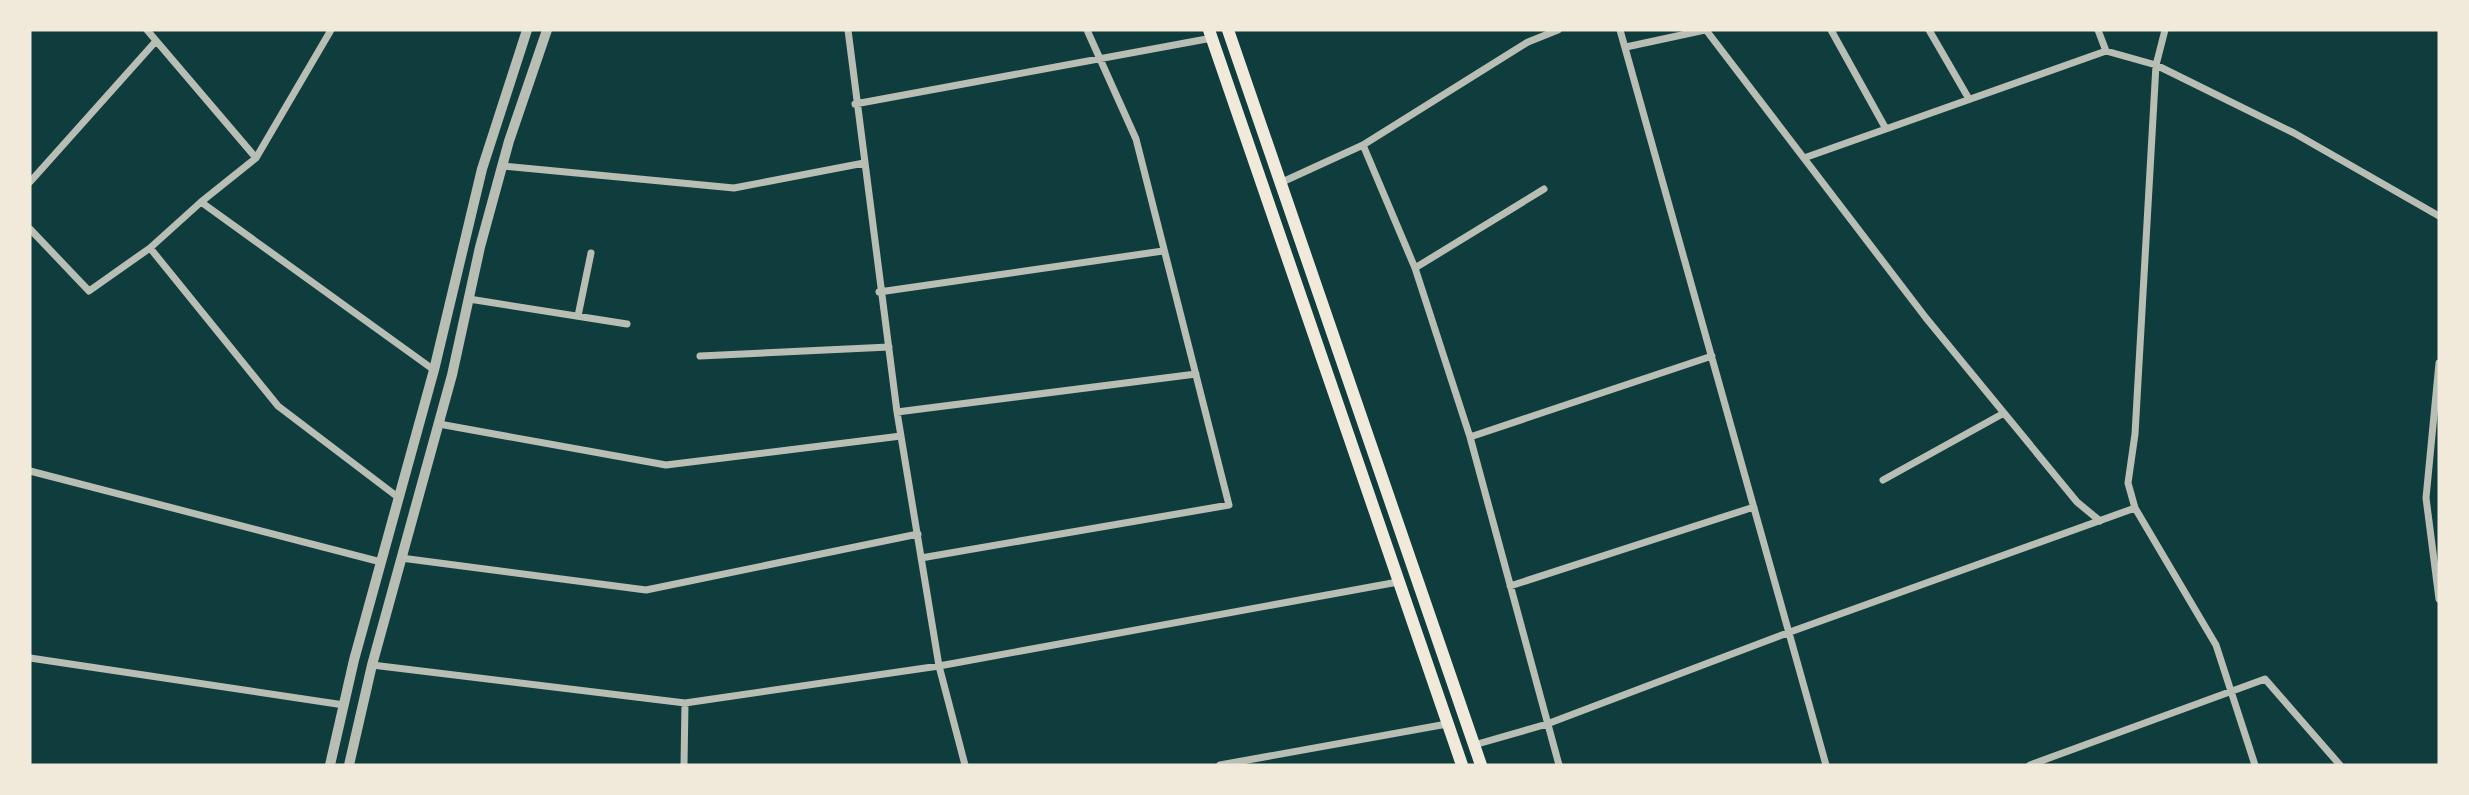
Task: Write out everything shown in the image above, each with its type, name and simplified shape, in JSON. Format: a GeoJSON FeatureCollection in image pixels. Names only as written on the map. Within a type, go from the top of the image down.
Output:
{"type":"FeatureCollection","features":[{"type":"Feature","properties":{"kind":"main road"},"geometry":{"type":"LineString","coordinates":[[1228,30],[1481,765]]}},
{"type":"Feature","properties":{"kind":"main road"},"geometry":{"type":"LineString","coordinates":[[1211,34],[1462,765]]}},
{"type":"Feature","properties":{"kind":"street"},"geometry":{"type":"LineString","coordinates":[[147,30],[256,159]]}},
{"type":"Feature","properties":{"kind":"street"},"geometry":{"type":"LineString","coordinates":[[30,229],[89,291],[150,248],[201,202],[256,159],[331,30]]}},
{"type":"Feature","properties":{"kind":"street"},"geometry":{"type":"LineString","coordinates":[[330,765],[381,562],[434,370],[482,169],[527,30]]}},
{"type":"Feature","properties":{"kind":"street"},"geometry":{"type":"LineString","coordinates":[[349,765],[372,665],[439,424],[503,166],[547,30]]}},
{"type":"Feature","properties":{"kind":"street"},"geometry":{"type":"LineString","coordinates":[[848,30],[855,104],[897,412],[939,666],[965,765]]}},
{"type":"Feature","properties":{"kind":"street"},"geometry":{"type":"LineString","coordinates":[[921,558],[1228,505],[1136,139],[1087,30]]}},
{"type":"Feature","properties":{"kind":"street"},"geometry":{"type":"LineString","coordinates":[[1279,183],[1363,145],[1552,30]]}},
{"type":"Feature","properties":{"kind":"street"},"geometry":{"type":"LineString","coordinates":[[1620,30],[1826,765]]}},
{"type":"Feature","properties":{"kind":"street"},"geometry":{"type":"LineString","coordinates":[[1626,47],[1705,30],[1926,318],[2077,502],[2100,521]]}},
{"type":"Feature","properties":{"kind":"street"},"geometry":{"type":"LineString","coordinates":[[1831,30],[1886,129]]}},
{"type":"Feature","properties":{"kind":"street"},"geometry":{"type":"LineString","coordinates":[[1929,30],[1969,99]]}},
{"type":"Feature","properties":{"kind":"street"},"geometry":{"type":"LineString","coordinates":[[2098,30],[2106,51]]}},
{"type":"Feature","properties":{"kind":"street"},"geometry":{"type":"LineString","coordinates":[[2165,30],[2156,65],[2134,434],[2128,484],[2135,508],[2216,645],[2255,765]]}},
{"type":"Feature","properties":{"kind":"street"},"geometry":{"type":"LineString","coordinates":[[855,104],[1100,61],[1211,34]]}},
{"type":"Feature","properties":{"kind":"street"},"geometry":{"type":"LineString","coordinates":[[30,182],[156,40]]}},
{"type":"Feature","properties":{"kind":"street"},"geometry":{"type":"LineString","coordinates":[[1804,158],[2106,51],[2156,65],[2294,133],[2439,216]]}},
{"type":"Feature","properties":{"kind":"street"},"geometry":{"type":"LineString","coordinates":[[1363,145],[1415,268],[1470,437],[1559,765]]}},
{"type":"Feature","properties":{"kind":"street"},"geometry":{"type":"LineString","coordinates":[[503,166],[734,188],[864,163]]}},
{"type":"Feature","properties":{"kind":"street"},"geometry":{"type":"LineString","coordinates":[[1415,268],[1544,189]]}},
{"type":"Feature","properties":{"kind":"street"},"geometry":{"type":"LineString","coordinates":[[201,202],[434,370]]}},
{"type":"Feature","properties":{"kind":"street"},"geometry":{"type":"LineString","coordinates":[[150,248],[278,406],[399,498]]}},
{"type":"Feature","properties":{"kind":"street"},"geometry":{"type":"LineString","coordinates":[[880,292],[1163,251]]}},
{"type":"Feature","properties":{"kind":"street"},"geometry":{"type":"LineString","coordinates":[[578,316],[591,253]]}},
{"type":"Feature","properties":{"kind":"street"},"geometry":{"type":"LineString","coordinates":[[469,299],[627,324]]}},
{"type":"Feature","properties":{"kind":"street"},"geometry":{"type":"LineString","coordinates":[[700,356],[889,347]]}},
{"type":"Feature","properties":{"kind":"street"},"geometry":{"type":"LineString","coordinates":[[1470,437],[1712,356]]}},
{"type":"Feature","properties":{"kind":"street"},"geometry":{"type":"LineString","coordinates":[[2439,363],[2426,498],[2439,599]]}},
{"type":"Feature","properties":{"kind":"street"},"geometry":{"type":"LineString","coordinates":[[897,412],[1196,374]]}},
{"type":"Feature","properties":{"kind":"street"},"geometry":{"type":"LineString","coordinates":[[1883,480],[2004,413]]}},
{"type":"Feature","properties":{"kind":"street"},"geometry":{"type":"LineString","coordinates":[[439,424],[666,465],[901,436]]}},
{"type":"Feature","properties":{"kind":"street"},"geometry":{"type":"LineString","coordinates":[[30,471],[381,562]]}},
{"type":"Feature","properties":{"kind":"street"},"geometry":{"type":"LineString","coordinates":[[1510,586],[1754,507]]}},
{"type":"Feature","properties":{"kind":"street"},"geometry":{"type":"LineString","coordinates":[[1474,745],[1547,724],[1790,632],[2135,508]]}},
{"type":"Feature","properties":{"kind":"street"},"geometry":{"type":"LineString","coordinates":[[401,558],[646,590],[918,534]]}},
{"type":"Feature","properties":{"kind":"street"},"geometry":{"type":"LineString","coordinates":[[372,665],[685,703],[939,666],[1398,582]]}},
{"type":"Feature","properties":{"kind":"street"},"geometry":{"type":"LineString","coordinates":[[30,658],[344,705]]}},
{"type":"Feature","properties":{"kind":"street"},"geometry":{"type":"LineString","coordinates":[[2029,765],[2265,679],[2340,765]]}},
{"type":"Feature","properties":{"kind":"street"},"geometry":{"type":"LineString","coordinates":[[684,765],[685,703]]}},
{"type":"Feature","properties":{"kind":"street"},"geometry":{"type":"LineString","coordinates":[[1220,765],[1447,724]]}}]}
